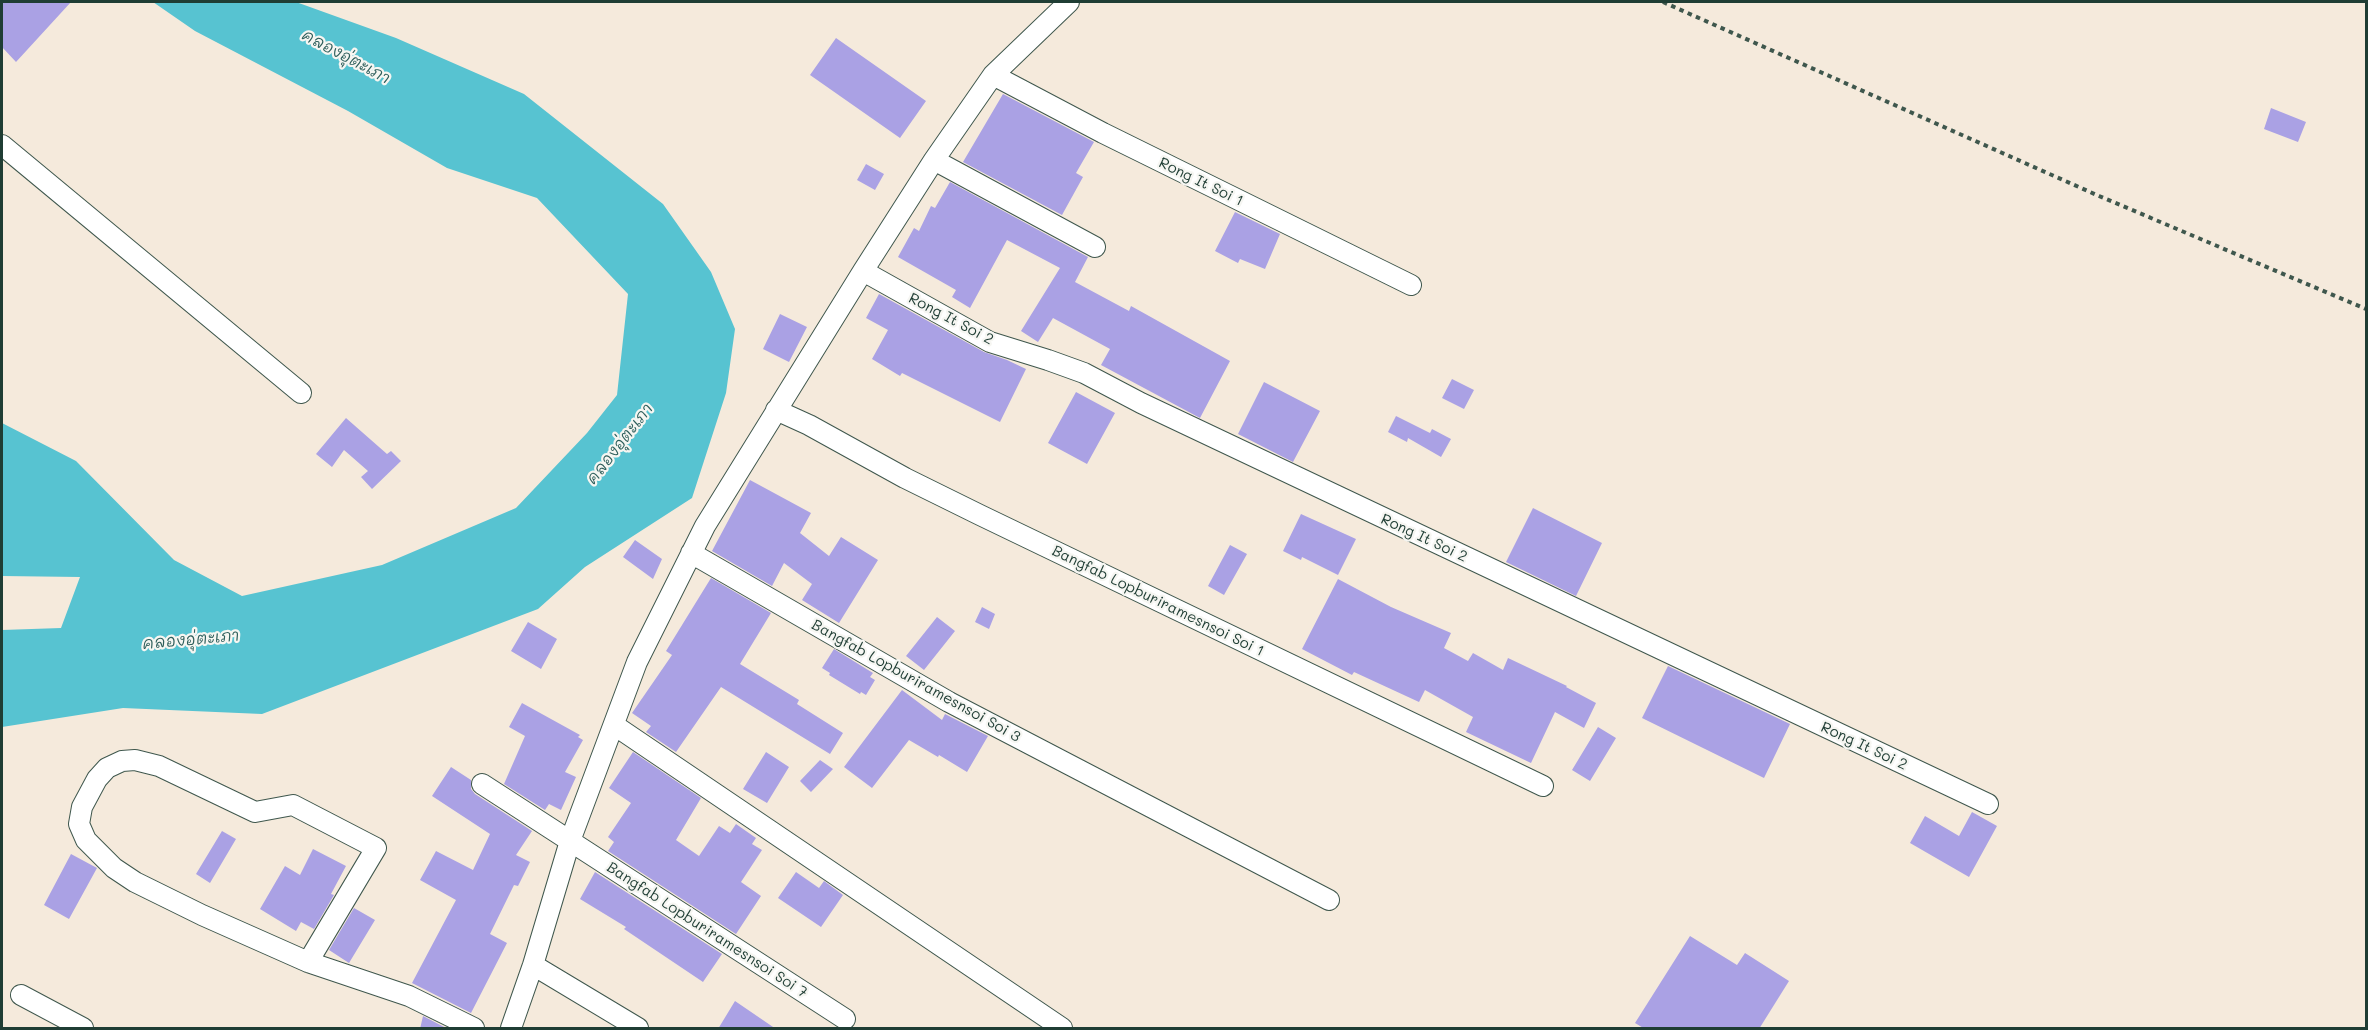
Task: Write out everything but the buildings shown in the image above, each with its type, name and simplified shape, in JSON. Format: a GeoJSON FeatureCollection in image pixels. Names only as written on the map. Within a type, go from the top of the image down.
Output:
{"type":"FeatureCollection","features":[{"type":"Feature","properties":{"kind":"street"},"geometry":{"type":"LineString","coordinates":[[511,1029],[533,965],[570,841],[637,662],[691,553],[776,410],[934,160],[993,75],[1069,2]]}},
{"type":"Feature","properties":{"kind":"street","name":"Rong It Soi 1"},"geometry":{"type":"LineString","coordinates":[[993,75],[1102,133],[1411,285]]}},
{"type":"Feature","properties":{"kind":"street"},"geometry":{"type":"LineString","coordinates":[[2,145],[301,393]]}},
{"type":"Feature","properties":{"kind":"street"},"geometry":{"type":"LineString","coordinates":[[934,160],[1095,247]]}},
{"type":"Feature","properties":{"kind":"street","name":"Rong It Soi 2"},"geometry":{"type":"LineString","coordinates":[[863,271],[990,342],[1084,373],[1141,404],[1988,804]]}},
{"type":"Feature","properties":{"kind":"street","name":"Bangfab Lopburiramesnsoi Soi 1"},"geometry":{"type":"LineString","coordinates":[[776,410],[980,516],[1543,786]]}},
{"type":"Feature","properties":{"kind":"street","name":"Bangfab Lopburiramesnsoi Soi 3"},"geometry":{"type":"LineString","coordinates":[[691,553],[949,702],[1329,900]]}},
{"type":"Feature","properties":{"kind":"street"},"geometry":{"type":"LineString","coordinates":[[614,725],[1062,1029]]}},
{"type":"Feature","properties":{"kind":"street"},"geometry":{"type":"LineString","coordinates":[[308,962],[376,848],[293,805],[266,812],[255,812],[159,766],[135,760],[122,761],[107,768],[97,779],[82,807],[80,824],[86,840],[108,862],[135,882],[202,915],[308,962],[409,996],[474,1029]]}},
{"type":"Feature","properties":{"kind":"street","name":"Bangfab Lopburiramesnsoi Soi 7"},"geometry":{"type":"LineString","coordinates":[[482,784],[845,1019]]}},
{"type":"Feature","properties":{"kind":"street"},"geometry":{"type":"LineString","coordinates":[[533,965],[638,1029]]}},
{"type":"Feature","properties":{"kind":"street"},"geometry":{"type":"LineString","coordinates":[[21,995],[83,1029]]}},
{"type":"Feature","properties":{"kind":"path"},"geometry":{"type":"LineString","coordinates":[[1663,2],[2099,196],[2367,309]]}},
{"type":"Feature","properties":{"kind":"water","name":"คลองอุ่ตะเภา"},"geometry":{"type":"Polygon","coordinates":[[[153,2],[296,2],[396,38],[524,94],[663,204],[711,272],[735,329],[726,393],[692,498],[585,567],[538,609],[262,714],[123,708],[2,727],[2,630],[61,628],[80,577],[2,576],[2,423],[76,461],[174,560],[242,596],[382,565],[516,508],[587,433],[617,395],[628,294],[537,198],[447,168],[348,111],[195,31],[153,2]]]}}]}
